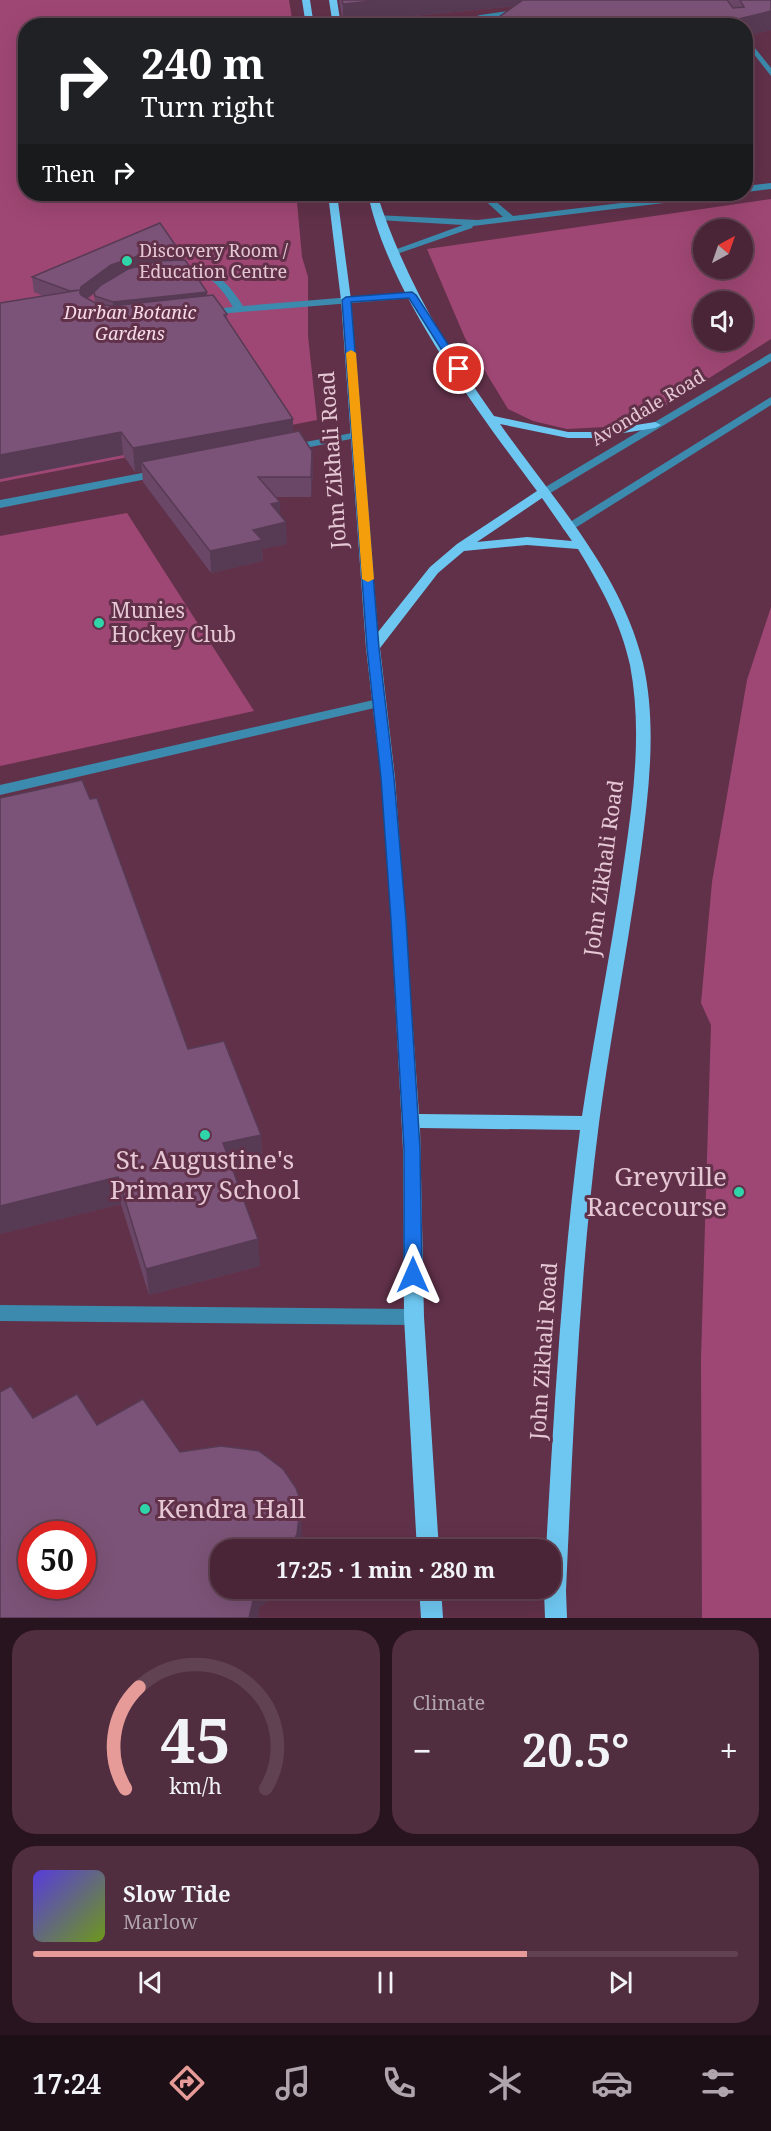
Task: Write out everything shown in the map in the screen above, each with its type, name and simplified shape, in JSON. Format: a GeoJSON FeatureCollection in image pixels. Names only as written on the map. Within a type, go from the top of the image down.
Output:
{"type":"FeatureCollection","features":[{"type":"Feature","properties":{"kind":"main road"},"geometry":{"type":"LineString","coordinates":[[306,0],[309,18]]}},
{"type":"Feature","properties":{"kind":"main road"},"geometry":{"type":"LineString","coordinates":[[333,0],[336,18]]}},
{"type":"Feature","properties":{"kind":"main road","name":"John Zikhali Road"},"geometry":{"type":"LineString","coordinates":[[333,201],[346,300],[373,648],[399,920],[410,1121],[414,1317],[427,1539]]}},
{"type":"Feature","properties":{"kind":"main road","name":"John Zikhali Road"},"geometry":{"type":"LineString","coordinates":[[374,201],[391,253],[412,295],[491,419],[582,546],[618,609],[636,662],[642,707],[643,765],[627,904],[590,1123],[578,1233],[565,1408],[555,1591],[556,1618]]}},
{"type":"Feature","properties":{"kind":"main road"},"geometry":{"type":"LineString","coordinates":[[491,419],[568,435],[592,435],[655,425]]}},
{"type":"Feature","properties":{"kind":"main road"},"geometry":{"type":"LineString","coordinates":[[373,648],[434,570],[461,547],[543,492]]}},
{"type":"Feature","properties":{"kind":"main road"},"geometry":{"type":"LineString","coordinates":[[461,547],[527,541],[582,546]]}},
{"type":"Feature","properties":{"kind":"main road"},"geometry":{"type":"LineString","coordinates":[[410,1121],[590,1123]]}},
{"type":"Feature","properties":{"kind":"main road"},"geometry":{"type":"LineString","coordinates":[[431,1599],[432,1618]]}},
{"type":"Feature","properties":{"kind":"street"},"geometry":{"type":"LineString","coordinates":[[477,18],[529,10]]}},
{"type":"Feature","properties":{"kind":"street"},"geometry":{"type":"LineString","coordinates":[[753,49],[771,74]]}},
{"type":"Feature","properties":{"kind":"street"},"geometry":{"type":"LineString","coordinates":[[753,188],[771,186]]}},
{"type":"Feature","properties":{"kind":"street"},"geometry":{"type":"LineString","coordinates":[[490,201],[511,219]]}},
{"type":"Feature","properties":{"kind":"street"},"geometry":{"type":"LineString","coordinates":[[378,217],[478,223],[657,201]]}},
{"type":"Feature","properties":{"kind":"street"},"geometry":{"type":"LineString","coordinates":[[391,253],[478,223]]}},
{"type":"Feature","properties":{"kind":"street"},"geometry":{"type":"LineString","coordinates":[[168,270],[193,271],[220,280],[239,308]]}},
{"type":"Feature","properties":{"kind":"street"},"geometry":{"type":"LineString","coordinates":[[194,313],[412,295]]}},
{"type":"Feature","properties":{"kind":"street","name":"Avondale Road"},"geometry":{"type":"LineString","coordinates":[[543,492],[771,356]]}},
{"type":"Feature","properties":{"kind":"street"},"geometry":{"type":"LineString","coordinates":[[568,527],[771,400]]}},
{"type":"Feature","properties":{"kind":"street"},"geometry":{"type":"LineString","coordinates":[[277,451],[357,435]]}},
{"type":"Feature","properties":{"kind":"street"},"geometry":{"type":"LineString","coordinates":[[0,504],[173,471]]}},
{"type":"Feature","properties":{"kind":"street"},"geometry":{"type":"LineString","coordinates":[[0,790],[378,703]]}},
{"type":"Feature","properties":{"kind":"street"},"geometry":{"type":"LineString","coordinates":[[0,1313],[414,1317]]}},
{"type":"Feature","properties":{"kind":"green space","name":"Durban Botanic Gardens"},"geometry":{"type":"Polygon","coordinates":[[[0,0],[289,0],[292,18],[18,18],[18,201],[318,201],[297,202],[302,257],[308,277],[308,336],[317,420],[0,482],[0,0]]]}},
{"type":"Feature","properties":{"kind":"green space"},"geometry":{"type":"Polygon","coordinates":[[[771,199],[771,339],[753,350],[753,291],[693,291],[693,351],[752,351],[644,419],[606,427],[567,429],[533,421],[508,409],[465,338],[427,249],[771,199]]]}},
{"type":"Feature","properties":{"kind":"green space","name":"Munies Hockey Club"},"geometry":{"type":"Polygon","coordinates":[[[127,513],[254,711],[0,766],[0,536],[127,513]]]}},
{"type":"Feature","properties":{"kind":"green space","name":"Greyville Racecourse"},"geometry":{"type":"Polygon","coordinates":[[[771,607],[771,1618],[702,1618],[701,1359],[711,1025],[701,1003],[712,882],[747,680],[771,607]]]}},
{"type":"Feature","properties":{"kind":"building"},"geometry":{"type":"Polygon","coordinates":[[[342,0],[382,0],[343,4],[342,0]]]}},
{"type":"Feature","properties":{"kind":"building"},"geometry":{"type":"Polygon","coordinates":[[[523,0],[727,0],[733,8],[744,7],[740,0],[771,0],[771,11],[743,18],[497,18],[523,0]]]}},
{"type":"Feature","properties":{"kind":"building"},"geometry":{"type":"Polygon","coordinates":[[[160,223],[178,249],[144,254],[111,265],[81,287],[80,294],[80,290],[70,291],[32,277],[160,223]]]}},
{"type":"Feature","properties":{"kind":"building"},"geometry":{"type":"Polygon","coordinates":[[[185,260],[207,292],[113,302],[95,296],[94,292],[101,285],[128,269],[159,261],[185,260]]]}},
{"type":"Feature","properties":{"kind":"building"},"geometry":{"type":"Polygon","coordinates":[[[80,290],[81,295],[97,304],[112,306],[213,295],[293,419],[133,448],[121,432],[0,455],[0,303],[80,290]]]}},
{"type":"Feature","properties":{"kind":"building"},"geometry":{"type":"Polygon","coordinates":[[[299,431],[312,451],[311,477],[258,477],[280,502],[271,504],[286,522],[253,530],[262,540],[210,551],[141,462],[299,431]]]}},
{"type":"Feature","properties":{"kind":"building"},"geometry":{"type":"Polygon","coordinates":[[[82,780],[90,799],[97,798],[188,1049],[224,1041],[261,1135],[223,1143],[258,1239],[146,1269],[118,1177],[0,1206],[0,798],[82,780]]]}},
{"type":"Feature","properties":{"kind":"building","name":"Kendra Hall"},"geometry":{"type":"Polygon","coordinates":[[[11,1386],[33,1418],[77,1394],[97,1425],[143,1399],[180,1452],[221,1446],[259,1451],[283,1469],[296,1488],[301,1502],[294,1539],[210,1539],[210,1599],[253,1599],[249,1618],[0,1618],[0,1392],[11,1386]]]}},
{"type":"Feature","properties":{"kind":"slow traffic"},"geometry":{"type":"LineString","coordinates":[[351,353],[368,579]]}},
{"type":"Feature","properties":{"kind":"place","name":"Discovery Room / Education Centre"},"geometry":{"type":"Point","coordinates":[127,261]}},
{"type":"Feature","properties":{"kind":"place","name":"Munies Hockey Club"},"geometry":{"type":"Point","coordinates":[99,623]}},
{"type":"Feature","properties":{"kind":"place","name":"St. Augustine's Primary School"},"geometry":{"type":"Point","coordinates":[205,1135]}},
{"type":"Feature","properties":{"kind":"place","name":"Greyville Racecourse"},"geometry":{"type":"Point","coordinates":[739,1192]}},
{"type":"Feature","properties":{"kind":"place","name":"Kendra Hall"},"geometry":{"type":"Point","coordinates":[145,1509]}},
{"type":"Feature","properties":{"kind":"route"},"geometry":{"type":"LineString","coordinates":[[413,1275],[412,1149],[399,920],[373,648],[346,300],[412,295],[459,369]]}}]}
